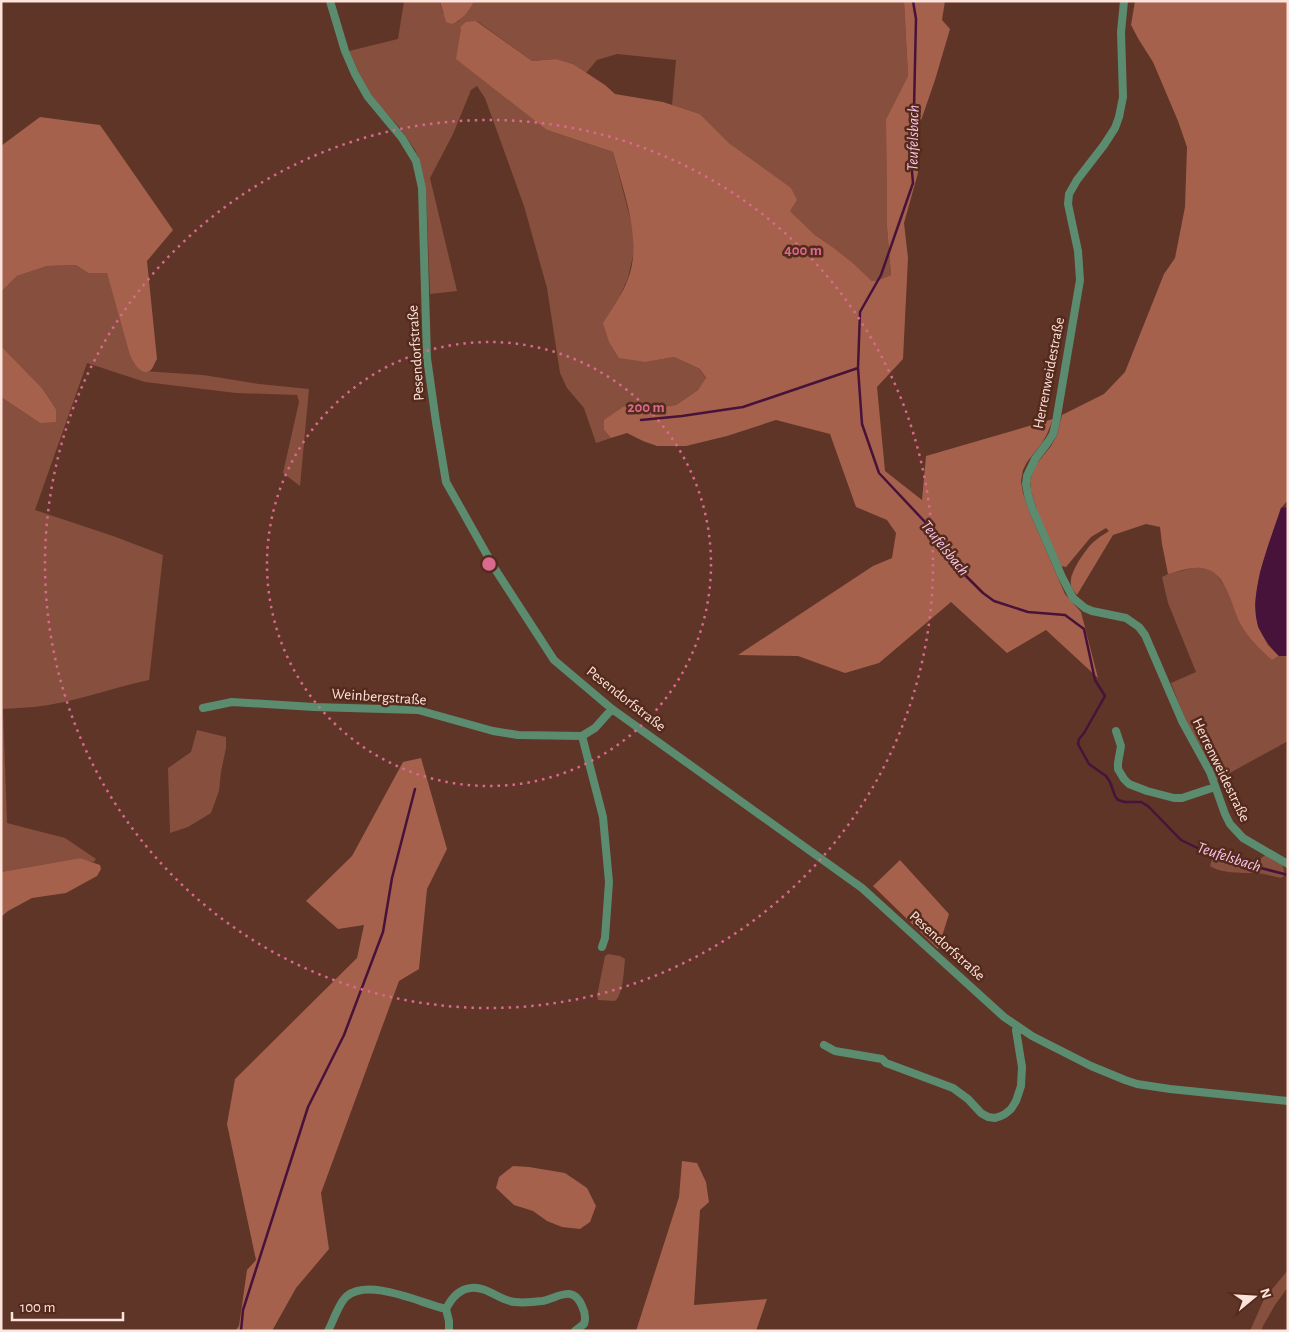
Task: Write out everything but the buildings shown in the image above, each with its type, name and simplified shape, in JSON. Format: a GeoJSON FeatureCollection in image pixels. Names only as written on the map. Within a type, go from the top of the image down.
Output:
{"type":"FeatureCollection","features":[{"type":"Feature","properties":{"kind":"street","name":"Pesendorfstraße"},"geometry":{"type":"LineString","coordinates":[[330,1],[345,51],[355,74],[368,97],[402,138],[416,161],[422,188],[428,358],[446,482],[495,569],[554,660],[612,709],[862,888],[1004,1017],[1032,1036],[1091,1066],[1137,1084],[1288,1101]]}},
{"type":"Feature","properties":{"kind":"street","name":"Herrenweidestraße"},"geometry":{"type":"LineString","coordinates":[[1124,1],[1121,32],[1122,107],[1115,128],[1076,180],[1069,194],[1068,204],[1078,251],[1080,280],[1056,422],[1053,434],[1030,468],[1026,484],[1028,496],[1073,598],[1092,611],[1126,618],[1139,627],[1145,635],[1182,721],[1207,765],[1230,824],[1236,832],[1251,844],[1288,864]]}},
{"type":"Feature","properties":{"kind":"street","name":"Weinbergstraße"},"geometry":{"type":"LineString","coordinates":[[202,708],[232,702],[418,710],[493,731],[518,735],[582,736]]}},
{"type":"Feature","properties":{"kind":"street"},"geometry":{"type":"LineString","coordinates":[[602,948],[605,938],[609,882],[603,817],[582,736],[595,728],[612,709]]}},
{"type":"Feature","properties":{"kind":"street"},"geometry":{"type":"LineString","coordinates":[[1116,731],[1121,746],[1118,769],[1129,784],[1174,798],[1182,798],[1216,786]]}},
{"type":"Feature","properties":{"kind":"street"},"geometry":{"type":"LineString","coordinates":[[824,1045],[835,1051],[882,1059],[886,1063],[953,1088],[968,1099],[981,1113],[995,1118],[1011,1109],[1016,1101],[1020,1086],[1022,1067],[1016,1030],[1018,1027]]}},
{"type":"Feature","properties":{"kind":"street"},"geometry":{"type":"LineString","coordinates":[[834,1043],[835,1051]]}},
{"type":"Feature","properties":{"kind":"street"},"geometry":{"type":"LineString","coordinates":[[449,1331],[446,1309],[449,1302],[457,1294],[472,1288],[479,1288],[506,1300],[518,1302],[544,1300],[561,1294],[574,1295],[580,1301],[585,1315],[584,1324],[575,1331]]}},
{"type":"Feature","properties":{"kind":"street"},"geometry":{"type":"LineString","coordinates":[[328,1331],[344,1299],[350,1294],[361,1291],[392,1292],[446,1309]]}},
{"type":"Feature","properties":{"kind":"shaded area"},"geometry":{"type":"Polygon","coordinates":[[[404,1],[440,1],[443,13],[458,22],[470,9],[474,1],[904,1],[908,76],[886,119],[887,227],[891,275],[872,281],[853,263],[815,235],[790,211],[730,144],[700,114],[672,105],[676,60],[617,54],[597,60],[586,73],[573,64],[556,59],[532,61],[477,21],[460,27],[547,130],[613,152],[633,229],[634,251],[628,278],[619,298],[646,362],[674,357],[700,369],[706,379],[698,390],[676,405],[655,408],[639,402],[604,430],[611,438],[596,443],[584,408],[567,388],[560,373],[547,288],[524,206],[485,98],[477,86],[471,90],[453,134],[430,178],[457,291],[430,294],[426,189],[420,162],[415,150],[400,128],[372,97],[349,51],[398,39],[404,1]]]}},
{"type":"Feature","properties":{"kind":"shaded area"},"geometry":{"type":"Polygon","coordinates":[[[440,1],[474,1],[465,15],[452,24],[446,22],[440,1]]]}},
{"type":"Feature","properties":{"kind":"shaded area"},"geometry":{"type":"Polygon","coordinates":[[[904,1],[945,1],[942,20],[950,29],[916,135],[918,173],[904,223],[908,258],[903,359],[877,387],[885,471],[922,500],[926,456],[1053,419],[1042,443],[1023,470],[1021,481],[1023,493],[1065,594],[1081,612],[1098,678],[1046,630],[1007,653],[951,602],[879,663],[845,673],[798,656],[738,655],[873,566],[892,558],[896,533],[887,520],[856,507],[830,434],[776,420],[727,436],[686,446],[657,446],[627,433],[611,438],[604,430],[604,420],[623,407],[639,402],[655,408],[676,405],[698,390],[706,378],[700,369],[674,357],[646,362],[619,358],[609,342],[603,323],[628,279],[632,264],[633,248],[630,216],[613,152],[547,130],[456,59],[460,27],[466,22],[476,21],[532,61],[556,59],[573,64],[605,85],[615,94],[663,102],[700,114],[730,144],[791,188],[797,200],[790,211],[815,235],[853,263],[872,281],[876,281],[891,275],[887,227],[886,119],[908,76],[904,1]]]}},
{"type":"Feature","properties":{"kind":"shaded area"},"geometry":{"type":"Polygon","coordinates":[[[1135,1],[1288,1],[1288,500],[1281,508],[1260,572],[1255,604],[1258,627],[1268,645],[1279,656],[1272,660],[1255,644],[1244,630],[1224,585],[1213,572],[1197,568],[1168,574],[1160,527],[1146,524],[1113,535],[1077,595],[1071,584],[1072,576],[1080,558],[1093,543],[1109,531],[1106,528],[1091,537],[1066,567],[1061,566],[1039,517],[1031,491],[1030,481],[1034,467],[1051,446],[1057,435],[1062,415],[1104,394],[1125,372],[1164,274],[1175,258],[1185,207],[1187,147],[1153,62],[1131,25],[1135,1]]]}},
{"type":"Feature","properties":{"kind":"shaded area"},"geometry":{"type":"Polygon","coordinates":[[[40,117],[100,125],[173,230],[147,261],[157,359],[152,369],[147,372],[138,368],[130,355],[107,273],[88,273],[76,265],[47,266],[17,276],[1,292],[1,146],[40,117]]]}},
{"type":"Feature","properties":{"kind":"shaded area"},"geometry":{"type":"Polygon","coordinates":[[[76,265],[88,273],[107,272],[119,313],[143,371],[203,375],[259,384],[309,389],[300,486],[283,473],[299,402],[297,395],[236,393],[145,382],[87,363],[35,510],[163,555],[149,680],[49,705],[3,709],[7,823],[65,838],[96,859],[94,862],[80,858],[1,872],[1,397],[40,423],[56,409],[42,388],[1,346],[1,292],[17,276],[47,266],[76,265]]]}},
{"type":"Feature","properties":{"kind":"shaded area"},"geometry":{"type":"Polygon","coordinates":[[[1,346],[42,388],[56,409],[56,422],[40,423],[1,397],[1,346]]]}},
{"type":"Feature","properties":{"kind":"shaded area"},"geometry":{"type":"Polygon","coordinates":[[[1288,507],[1288,656],[1279,656],[1259,628],[1256,615],[1256,601],[1261,568],[1266,551],[1281,508],[1288,507]]]}},
{"type":"Feature","properties":{"kind":"shaded area"},"geometry":{"type":"Polygon","coordinates":[[[1197,567],[1208,569],[1216,574],[1226,588],[1241,625],[1272,660],[1279,656],[1288,656],[1288,741],[1217,780],[1212,766],[1185,719],[1171,683],[1196,672],[1168,603],[1162,577],[1197,567]]]}},
{"type":"Feature","properties":{"kind":"shaded area"},"geometry":{"type":"Polygon","coordinates":[[[197,730],[226,737],[219,791],[211,813],[188,827],[170,833],[168,768],[191,752],[197,730]]]}},
{"type":"Feature","properties":{"kind":"shaded area"},"geometry":{"type":"Polygon","coordinates":[[[421,758],[447,849],[427,889],[419,969],[399,981],[321,1193],[329,1249],[296,1288],[272,1331],[235,1331],[239,1326],[247,1270],[256,1260],[227,1124],[235,1079],[357,958],[364,925],[338,929],[306,901],[352,856],[403,762],[421,758]]]}},
{"type":"Feature","properties":{"kind":"shaded area"},"geometry":{"type":"Polygon","coordinates":[[[1265,855],[1273,857],[1282,864],[1284,876],[1281,878],[1231,872],[1210,866],[1212,859],[1222,857],[1230,856],[1251,863],[1265,855]]]}},
{"type":"Feature","properties":{"kind":"shaded area"},"geometry":{"type":"Polygon","coordinates":[[[80,858],[100,865],[101,869],[97,876],[66,893],[32,898],[1,917],[1,872],[80,858]]]}},
{"type":"Feature","properties":{"kind":"shaded area"},"geometry":{"type":"Polygon","coordinates":[[[900,860],[949,914],[938,949],[873,886],[900,860]]]}},
{"type":"Feature","properties":{"kind":"shaded area"},"geometry":{"type":"Polygon","coordinates":[[[608,954],[625,959],[620,993],[615,1001],[598,1000],[597,996],[605,956],[608,954]]]}},
{"type":"Feature","properties":{"kind":"shaded area"},"geometry":{"type":"Polygon","coordinates":[[[682,1161],[697,1163],[706,1182],[709,1202],[700,1210],[694,1305],[767,1299],[756,1331],[636,1331],[679,1197],[682,1161]]]}},
{"type":"Feature","properties":{"kind":"shaded area"},"geometry":{"type":"Polygon","coordinates":[[[513,1166],[565,1173],[587,1188],[596,1206],[590,1222],[580,1229],[562,1227],[547,1221],[533,1211],[514,1205],[496,1188],[499,1177],[513,1166]]]}},
{"type":"Feature","properties":{"kind":"shaded area"},"geometry":{"type":"Polygon","coordinates":[[[1288,1270],[1288,1287],[1275,1305],[1261,1331],[1250,1331],[1264,1299],[1288,1270]]]}},
{"type":"Feature","properties":{"kind":"waterway","name":"Teufelsbach"},"geometry":{"type":"LineString","coordinates":[[913,1],[916,19],[914,108],[910,150],[913,183],[881,275],[860,312],[858,368],[862,424],[879,473],[941,539],[956,566],[983,593],[994,601],[1028,612],[1065,615],[1084,629],[1095,680],[1105,696],[1079,739],[1078,744],[1089,764],[1106,776],[1118,800],[1141,802],[1148,806],[1181,840],[1214,856],[1288,875]]}},
{"type":"Feature","properties":{"kind":"waterway"},"geometry":{"type":"LineString","coordinates":[[641,420],[743,407],[858,368]]}},
{"type":"Feature","properties":{"kind":"waterway"},"geometry":{"type":"LineString","coordinates":[[241,1331],[243,1310],[308,1107],[344,1035],[383,932],[392,878],[415,789]]}}]}
